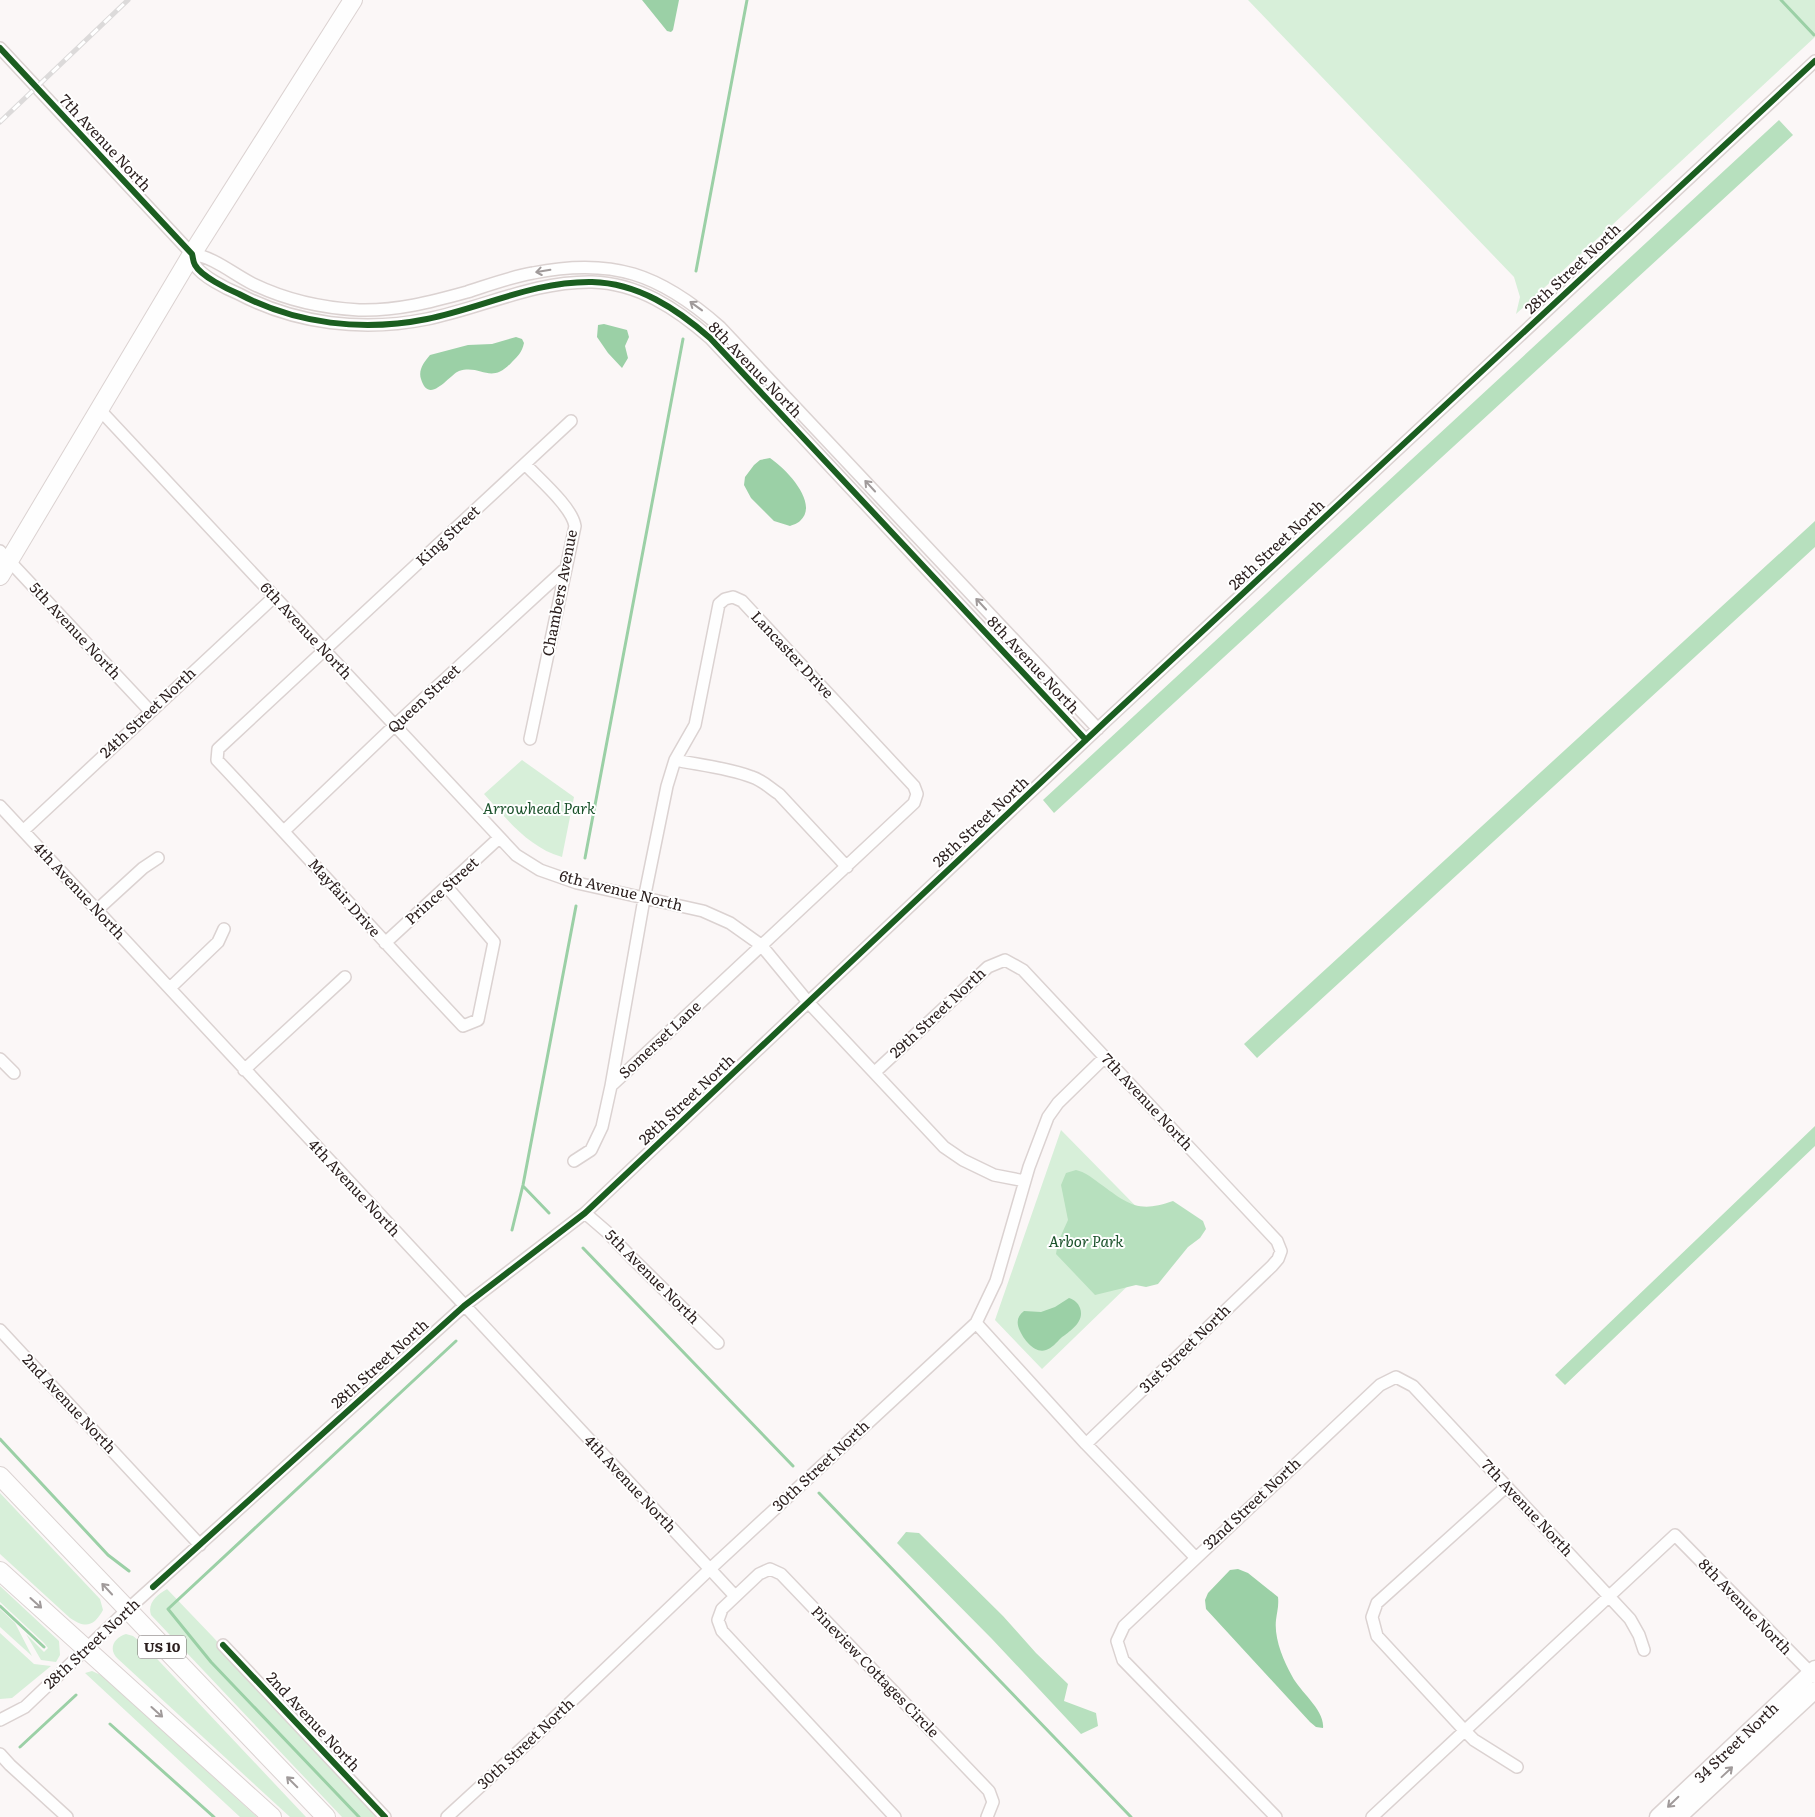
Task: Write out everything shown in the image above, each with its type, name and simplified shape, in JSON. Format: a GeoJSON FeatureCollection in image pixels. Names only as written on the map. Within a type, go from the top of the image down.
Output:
{"type":"FeatureCollection","features":[{"type":"Feature","properties":{"kind":"main road"},"geometry":{"type":"LineString","coordinates":[[0,576],[4,556],[99,409],[192,254],[353,0]]}},
{"type":"Feature","properties":{"kind":"main road","name":"US 10"},"geometry":{"type":"LineString","coordinates":[[0,1476],[126,1610],[326,1817]]}},
{"type":"Feature","properties":{"kind":"main road"},"geometry":{"type":"LineString","coordinates":[[0,1570],[272,1817]]}},
{"type":"Feature","properties":{"kind":"main road","name":"34 Street North"},"geometry":{"type":"LineString","coordinates":[[1658,1817],[1813,1673]]}},
{"type":"Feature","properties":{"kind":"main road"},"geometry":{"type":"LineString","coordinates":[[1678,1817],[1815,1690]]}},
{"type":"Feature","properties":{"kind":"street","name":"7th Avenue North"},"geometry":{"type":"LineString","coordinates":[[0,48],[192,254]]}},
{"type":"Feature","properties":{"kind":"street","name":"28th Street North"},"geometry":{"type":"LineString","coordinates":[[0,1720],[24,1708],[126,1610],[464,1306],[585,1213],[1086,740],[1815,62]]}},
{"type":"Feature","properties":{"kind":"street","name":"8th Avenue North"},"geometry":{"type":"LineString","coordinates":[[1086,740],[710,338],[689,320],[663,303],[632,288],[594,282],[566,283],[535,288],[427,319],[391,325],[328,323],[271,309],[232,291],[202,272],[195,265],[192,254],[202,255],[233,274],[276,294],[301,302],[359,310],[390,309],[424,304],[531,273],[564,268],[595,266],[638,268],[698,307],[720,327],[1098,729]]}},
{"type":"Feature","properties":{"kind":"street"},"geometry":{"type":"LineString","coordinates":[[632,288],[638,268]]}},
{"type":"Feature","properties":{"kind":"street","name":"6th Avenue North"},"geometry":{"type":"LineString","coordinates":[[99,409],[516,855],[540,870],[577,883],[703,911],[730,923],[761,945],[808,1002],[944,1147],[962,1160],[994,1175],[1024,1181]]}},
{"type":"Feature","properties":{"kind":"street","name":"King Street"},"geometry":{"type":"LineString","coordinates":[[324,651],[571,421]]}},
{"type":"Feature","properties":{"kind":"street","name":"Chambers Avenue"},"geometry":{"type":"LineString","coordinates":[[525,464],[568,510],[574,519],[575,526],[530,739]]}},
{"type":"Feature","properties":{"kind":"street","name":"5th Avenue North"},"geometry":{"type":"LineString","coordinates":[[4,556],[150,711]]}},
{"type":"Feature","properties":{"kind":"street","name":"Queen Street"},"geometry":{"type":"LineString","coordinates":[[284,831],[394,726],[566,568]]}},
{"type":"Feature","properties":{"kind":"street","name":"24th Street North"},"geometry":{"type":"LineString","coordinates":[[24,830],[274,597]]}},
{"type":"Feature","properties":{"kind":"street","name":"Lancaster Drive"},"geometry":{"type":"LineString","coordinates":[[644,898],[667,786],[676,760],[694,725],[719,604],[725,599],[733,597],[742,601],[914,786],[916,794],[914,802],[847,867],[761,945]]}},
{"type":"Feature","properties":{"kind":"street","name":"Mayfair Drive"},"geometry":{"type":"LineString","coordinates":[[324,651],[218,749],[217,760],[463,1026],[478,1020],[494,942],[447,887]]}},
{"type":"Feature","properties":{"kind":"street"},"geometry":{"type":"LineString","coordinates":[[676,760],[741,773],[767,785],[779,794],[847,867]]}},
{"type":"Feature","properties":{"kind":"street","name":"4th Avenue North"},"geometry":{"type":"LineString","coordinates":[[0,806],[710,1569]]}},
{"type":"Feature","properties":{"kind":"street","name":"Prince Street"},"geometry":{"type":"LineString","coordinates":[[385,943],[499,838]]}},
{"type":"Feature","properties":{"kind":"street"},"geometry":{"type":"LineString","coordinates":[[97,910],[143,868],[158,858]]}},
{"type":"Feature","properties":{"kind":"street","name":"Somerset Lane"},"geometry":{"type":"LineString","coordinates":[[610,1086],[644,898]]}},
{"type":"Feature","properties":{"kind":"street"},"geometry":{"type":"LineString","coordinates":[[170,988],[218,942],[224,929]]}},
{"type":"Feature","properties":{"kind":"street","name":"Somerset Lane"},"geometry":{"type":"LineString","coordinates":[[610,1086],[761,945]]}},
{"type":"Feature","properties":{"kind":"street","name":"7th Avenue North"},"geometry":{"type":"LineString","coordinates":[[1005,960],[1023,970],[1277,1241],[1281,1251]]}},
{"type":"Feature","properties":{"kind":"street","name":"29th Street North"},"geometry":{"type":"LineString","coordinates":[[875,1072],[988,967],[1005,960]]}},
{"type":"Feature","properties":{"kind":"street"},"geometry":{"type":"LineString","coordinates":[[244,1070],[344,977]]}},
{"type":"Feature","properties":{"kind":"street"},"geometry":{"type":"LineString","coordinates":[[0,1058],[14,1073]]}},
{"type":"Feature","properties":{"kind":"street","name":"30th Street North"},"geometry":{"type":"LineString","coordinates":[[447,1817],[532,1739],[710,1569],[976,1323],[996,1281],[1024,1181],[1048,1117],[1058,1103],[1104,1058]]}},
{"type":"Feature","properties":{"kind":"street"},"geometry":{"type":"LineString","coordinates":[[574,1161],[591,1150],[602,1127],[610,1086]]}},
{"type":"Feature","properties":{"kind":"street","name":"5th Avenue North"},"geometry":{"type":"LineString","coordinates":[[585,1213],[607,1232],[718,1343]]}},
{"type":"Feature","properties":{"kind":"street","name":"31st Street North"},"geometry":{"type":"LineString","coordinates":[[1086,1444],[1272,1266],[1278,1259],[1281,1251]]}},
{"type":"Feature","properties":{"kind":"street"},"geometry":{"type":"LineString","coordinates":[[976,1323],[1086,1444],[1195,1557]]}},
{"type":"Feature","properties":{"kind":"street","name":"2nd Avenue North"},"geometry":{"type":"LineString","coordinates":[[0,1330],[200,1545]]}},
{"type":"Feature","properties":{"kind":"street","name":"7th Avenue North"},"geometry":{"type":"LineString","coordinates":[[1396,1377],[1413,1386],[1630,1619],[1639,1635],[1644,1650]]}},
{"type":"Feature","properties":{"kind":"street","name":"32nd Street North"},"geometry":{"type":"LineString","coordinates":[[1276,1817],[1124,1660],[1117,1641],[1124,1626],[1195,1557],[1380,1385],[1396,1377]]}},
{"type":"Feature","properties":{"kind":"street"},"geometry":{"type":"LineString","coordinates":[[1507,1486],[1377,1604],[1372,1618],[1377,1636],[1464,1730],[1474,1740],[1517,1767]]}},
{"type":"Feature","properties":{"kind":"street","name":"8th Avenue North"},"geometry":{"type":"LineString","coordinates":[[1609,1596],[1675,1535],[1813,1673]]}},
{"type":"Feature","properties":{"kind":"street"},"geometry":{"type":"LineString","coordinates":[[710,1569],[735,1596]]}},
{"type":"Feature","properties":{"kind":"street","name":"Pineview Cottages Circle"},"geometry":{"type":"LineString","coordinates":[[896,1817],[722,1631],[718,1620],[722,1609],[758,1574],[770,1569],[781,1574],[989,1791],[993,1802],[987,1817]]}},
{"type":"Feature","properties":{"kind":"street"},"geometry":{"type":"LineString","coordinates":[[1372,1817],[1609,1596]]}},
{"type":"Feature","properties":{"kind":"street","name":"2nd Avenue North"},"geometry":{"type":"LineString","coordinates":[[223,1645],[384,1817]]}},
{"type":"Feature","properties":{"kind":"street"},"geometry":{"type":"LineString","coordinates":[[0,1754],[67,1817]]}},
{"type":"Feature","properties":{"kind":"green space"},"geometry":{"type":"Polygon","coordinates":[[[1248,0],[1815,0],[1815,37],[1516,314],[1520,297],[1514,277],[1248,0]]]}},
{"type":"Feature","properties":{"kind":"green space"},"geometry":{"type":"Polygon","coordinates":[[[1779,120],[1793,135],[1054,813],[1043,800],[1779,120]]]}},
{"type":"Feature","properties":{"kind":"green space"},"geometry":{"type":"Polygon","coordinates":[[[1815,521],[1815,547],[1257,1058],[1244,1044],[1815,521]]]}},
{"type":"Feature","properties":{"kind":"green space","name":"Arrowhead Park"},"geometry":{"type":"Polygon","coordinates":[[[522,760],[574,797],[562,857],[528,839],[484,794],[522,760]]]}},
{"type":"Feature","properties":{"kind":"green space"},"geometry":{"type":"Polygon","coordinates":[[[1815,1126],[1815,1146],[1565,1385],[1555,1375],[1815,1126]]]}},
{"type":"Feature","properties":{"kind":"green space","name":"Arbor Park"},"geometry":{"type":"Polygon","coordinates":[[[1061,1130],[1172,1243],[1042,1369],[995,1320],[1061,1130]]]}},
{"type":"Feature","properties":{"kind":"green space"},"geometry":{"type":"Polygon","coordinates":[[[1076,1170],[1088,1175],[1117,1196],[1133,1204],[1150,1206],[1173,1201],[1203,1221],[1206,1229],[1200,1238],[1188,1247],[1158,1284],[1146,1287],[1136,1285],[1095,1295],[1056,1254],[1058,1242],[1068,1220],[1061,1185],[1066,1173],[1076,1170]]]}},
{"type":"Feature","properties":{"kind":"green space"},"geometry":{"type":"Polygon","coordinates":[[[0,1493],[100,1599],[103,1610],[96,1620],[85,1625],[70,1618],[0,1554],[0,1493]]]}},
{"type":"Feature","properties":{"kind":"green space"},"geometry":{"type":"Polygon","coordinates":[[[906,1532],[919,1533],[1003,1616],[1036,1653],[1068,1684],[1064,1701],[1096,1713],[1098,1726],[1081,1734],[992,1639],[897,1543],[906,1532]]]}},
{"type":"Feature","properties":{"kind":"green space"},"geometry":{"type":"Polygon","coordinates":[[[0,1586],[59,1641],[60,1655],[56,1662],[41,1660],[26,1634],[44,1652],[48,1648],[0,1602],[0,1586]]]}},
{"type":"Feature","properties":{"kind":"green space"},"geometry":{"type":"Polygon","coordinates":[[[167,1589],[378,1817],[342,1817],[151,1615],[150,1607],[152,1603],[156,1597],[167,1589]]]}},
{"type":"Feature","properties":{"kind":"green space"},"geometry":{"type":"Polygon","coordinates":[[[0,1609],[15,1623],[32,1656],[0,1627],[0,1609]]]}},
{"type":"Feature","properties":{"kind":"green space"},"geometry":{"type":"Polygon","coordinates":[[[0,1633],[34,1664],[51,1666],[12,1698],[0,1699],[0,1633]]]}},
{"type":"Feature","properties":{"kind":"green space"},"geometry":{"type":"Polygon","coordinates":[[[126,1634],[133,1636],[143,1644],[306,1817],[290,1817],[115,1656],[113,1645],[115,1641],[126,1634]]]}},
{"type":"Feature","properties":{"kind":"green space"},"geometry":{"type":"Polygon","coordinates":[[[92,1671],[103,1676],[257,1817],[240,1817],[85,1673],[92,1671]]]}},
{"type":"Feature","properties":{"kind":"shaded area"},"geometry":{"type":"Polygon","coordinates":[[[642,0],[679,0],[671,32],[667,31],[642,0]]]}},
{"type":"Feature","properties":{"kind":"shaded area"},"geometry":{"type":"Polygon","coordinates":[[[604,324],[627,330],[629,337],[625,346],[628,358],[622,368],[597,337],[598,325],[604,324]]]}},
{"type":"Feature","properties":{"kind":"shaded area"},"geometry":{"type":"Polygon","coordinates":[[[516,337],[522,339],[524,343],[521,351],[518,356],[498,373],[492,374],[474,370],[459,371],[439,387],[429,390],[421,379],[421,369],[430,355],[468,345],[492,344],[516,337]]]}},
{"type":"Feature","properties":{"kind":"shaded area"},"geometry":{"type":"Polygon","coordinates":[[[770,458],[798,486],[806,505],[805,514],[799,522],[790,526],[774,521],[751,498],[744,485],[745,477],[754,465],[760,460],[770,458]]]}},
{"type":"Feature","properties":{"kind":"shaded area"},"geometry":{"type":"Polygon","coordinates":[[[1069,1298],[1076,1302],[1080,1308],[1079,1322],[1050,1348],[1042,1351],[1034,1348],[1027,1342],[1020,1331],[1018,1322],[1020,1315],[1024,1311],[1041,1312],[1055,1307],[1069,1298]]]}},
{"type":"Feature","properties":{"kind":"shaded area"},"geometry":{"type":"Polygon","coordinates":[[[1238,1569],[1248,1573],[1278,1597],[1276,1634],[1280,1649],[1285,1663],[1296,1682],[1320,1715],[1323,1721],[1323,1728],[1316,1727],[1310,1722],[1206,1609],[1205,1600],[1208,1593],[1230,1570],[1238,1569]]]}},
{"type":"Feature","properties":{"kind":"waterway"},"geometry":{"type":"LineString","coordinates":[[696,271],[747,0]]}},
{"type":"Feature","properties":{"kind":"waterway"},"geometry":{"type":"LineString","coordinates":[[1781,0],[1814,35]]}},
{"type":"Feature","properties":{"kind":"waterway"},"geometry":{"type":"LineString","coordinates":[[585,858],[683,339]]}},
{"type":"Feature","properties":{"kind":"waterway"},"geometry":{"type":"LineString","coordinates":[[512,1230],[523,1185],[576,906]]}},
{"type":"Feature","properties":{"kind":"waterway"},"geometry":{"type":"LineString","coordinates":[[523,1186],[549,1213]]}},
{"type":"Feature","properties":{"kind":"waterway"},"geometry":{"type":"LineString","coordinates":[[583,1248],[793,1466]]}},
{"type":"Feature","properties":{"kind":"waterway"},"geometry":{"type":"LineString","coordinates":[[359,1817],[211,1662],[168,1609],[456,1341]]}},
{"type":"Feature","properties":{"kind":"waterway"},"geometry":{"type":"LineString","coordinates":[[0,1439],[108,1555],[129,1571]]}},
{"type":"Feature","properties":{"kind":"waterway"},"geometry":{"type":"LineString","coordinates":[[819,1493],[1131,1817]]}},
{"type":"Feature","properties":{"kind":"waterway"},"geometry":{"type":"LineString","coordinates":[[0,1606],[44,1647]]}},
{"type":"Feature","properties":{"kind":"waterway"},"geometry":{"type":"LineString","coordinates":[[20,1747],[76,1695]]}},
{"type":"Feature","properties":{"kind":"waterway"},"geometry":{"type":"LineString","coordinates":[[110,1724],[214,1817]]}},
{"type":"Feature","properties":{"kind":"railway"},"geometry":{"type":"LineString","coordinates":[[0,122],[128,0]]}},
{"type":"Feature","properties":{"kind":"cycle path"},"geometry":{"type":"LineString","coordinates":[[0,48],[192,254],[194,264],[198,269],[221,286],[261,304],[307,319],[330,323],[379,325],[427,319],[529,290],[571,283],[592,282],[625,287],[670,308],[710,338],[1086,740]]}},
{"type":"Feature","properties":{"kind":"cycle path"},"geometry":{"type":"LineString","coordinates":[[153,1587],[464,1306],[585,1213],[1107,720],[1815,61]]}},
{"type":"Feature","properties":{"kind":"cycle path"},"geometry":{"type":"LineString","coordinates":[[223,1645],[385,1817]]}}]}
